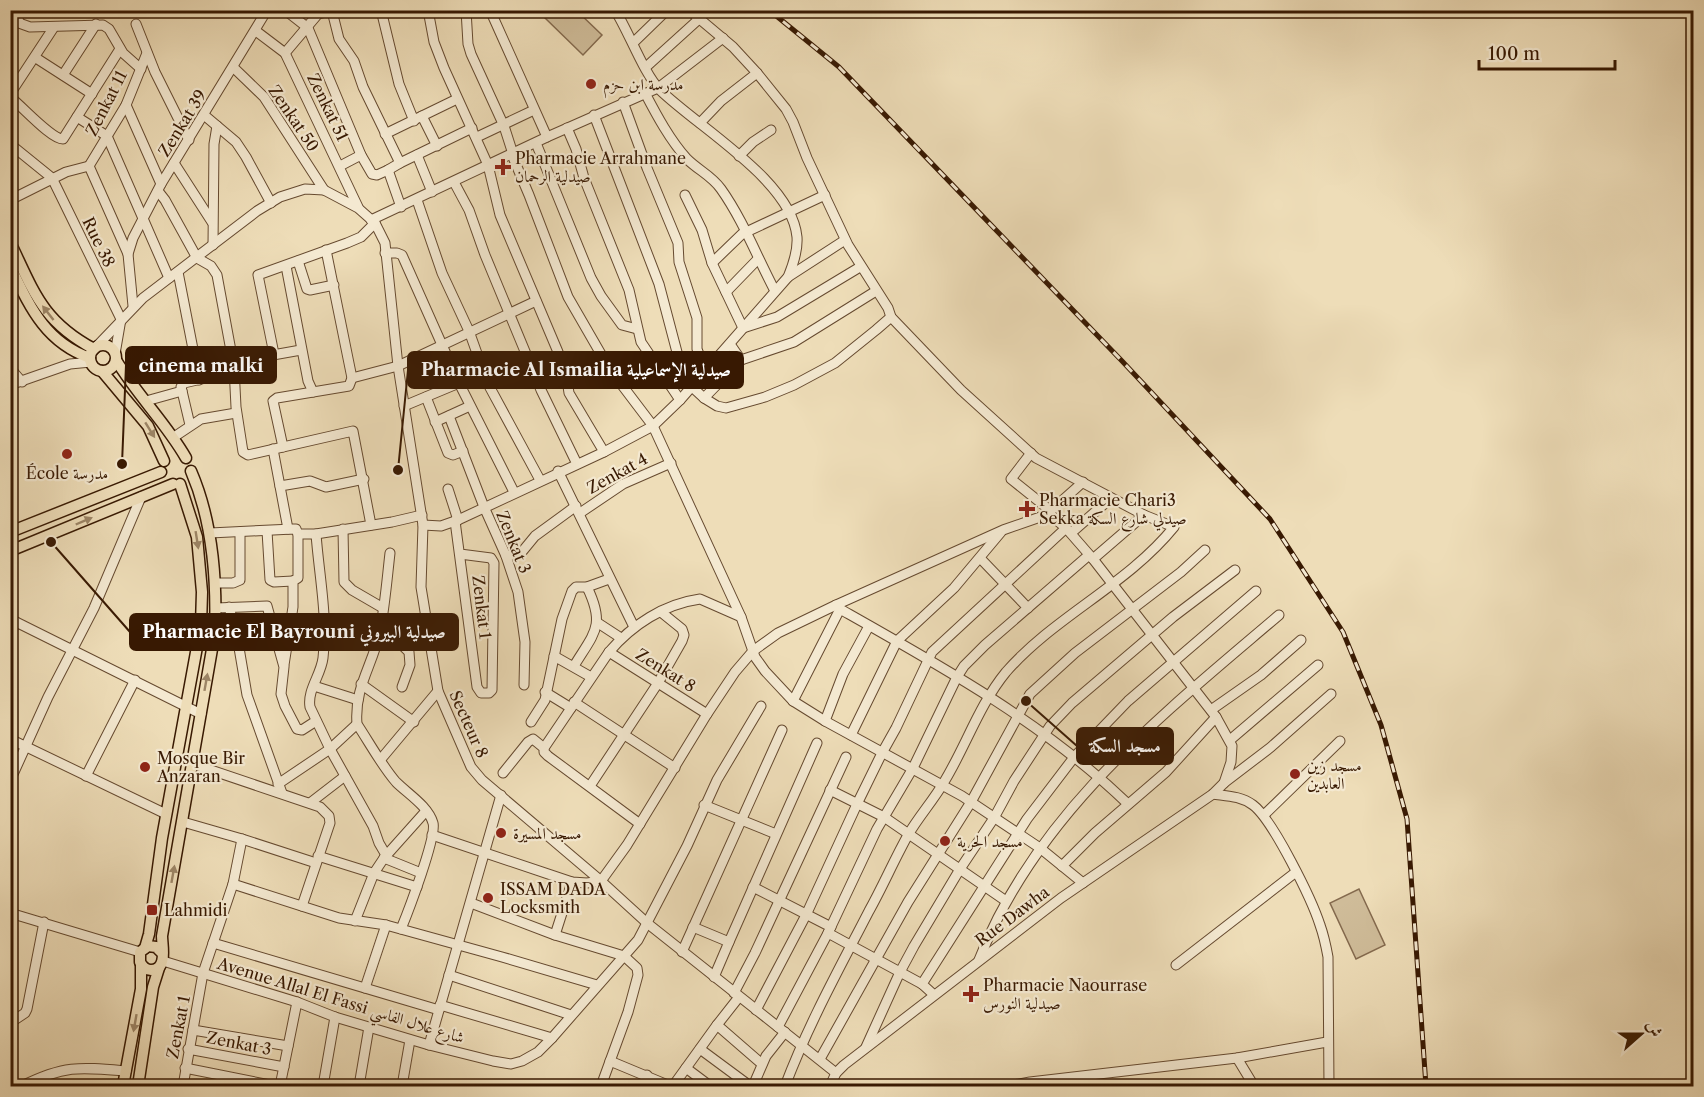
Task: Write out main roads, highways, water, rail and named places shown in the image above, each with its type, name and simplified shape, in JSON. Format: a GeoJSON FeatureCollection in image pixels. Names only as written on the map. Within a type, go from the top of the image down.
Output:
{"type":"FeatureCollection","features":[{"type":"Feature","properties":{"kind":"main road"},"geometry":{"type":"LineString","coordinates":[[10,242],[34,292],[54,321],[92,354],[94,368],[102,371],[148,426],[166,480],[177,484],[197,537],[202,592],[201,625],[166,814],[149,934],[139,958],[141,989],[123,1086]]}},
{"type":"Feature","properties":{"kind":"main road"},"geometry":{"type":"LineString","coordinates":[[10,266],[36,316],[48,331],[67,348],[92,354],[106,345],[116,357],[124,374],[174,437],[189,462],[210,533],[215,584],[215,633],[162,936],[161,960],[153,987],[138,1086]]}},
{"type":"Feature","properties":{"kind":"main road"},"geometry":{"type":"LineString","coordinates":[[102,371],[112,367],[116,357]]}},
{"type":"Feature","properties":{"kind":"main road"},"geometry":{"type":"LineString","coordinates":[[10,532],[163,467],[172,456],[186,458]]}},
{"type":"Feature","properties":{"kind":"main road"},"geometry":{"type":"LineString","coordinates":[[10,551],[141,496],[177,484],[188,479],[191,471]]}},
{"type":"Feature","properties":{"kind":"main road"},"geometry":{"type":"LineString","coordinates":[[142,950],[156,947],[161,960]]}},
{"type":"Feature","properties":{"kind":"main road"},"geometry":{"type":"LineString","coordinates":[[141,965],[152,970],[161,960]]}},
{"type":"Feature","properties":{"kind":"railway"},"geometry":{"type":"LineString","coordinates":[[769,10],[839,67],[1122,361],[1270,519],[1343,632],[1381,725],[1407,819],[1426,1086]]}},
{"type":"Feature","properties":{"kind":"place","name":"مدرسة ابن حزم"},"geometry":{"type":"Point","coordinates":[591,84]}},
{"type":"Feature","properties":{"kind":"place","name":"Pharmacie Arrahmane صيدلية الرحمان"},"geometry":{"type":"Point","coordinates":[503,167]}},
{"type":"Feature","properties":{"kind":"place","name":"École مدرسة"},"geometry":{"type":"Point","coordinates":[67,454]}},
{"type":"Feature","properties":{"kind":"place","name":"cinema malki"},"geometry":{"type":"Point","coordinates":[122,464]}},
{"type":"Feature","properties":{"kind":"place","name":"Pharmacie Al Ismailia صيدلية الإسماعيلية"},"geometry":{"type":"Point","coordinates":[398,470]}},
{"type":"Feature","properties":{"kind":"place","name":"Pharmacie Chari3 Sekka صيدلي شارع السكة"},"geometry":{"type":"Point","coordinates":[1027,509]}},
{"type":"Feature","properties":{"kind":"place","name":"Pharmacie El Bayrouni صيدلية البيروني"},"geometry":{"type":"Point","coordinates":[51,542]}},
{"type":"Feature","properties":{"kind":"place","name":"مسجد السكة"},"geometry":{"type":"Point","coordinates":[1026,701]}},
{"type":"Feature","properties":{"kind":"place","name":"Mosque Bir Anzaran"},"geometry":{"type":"Point","coordinates":[145,767]}},
{"type":"Feature","properties":{"kind":"place","name":"مسجد زين العابدين"},"geometry":{"type":"Point","coordinates":[1295,774]}},
{"type":"Feature","properties":{"kind":"place","name":"مسجد المسيرة"},"geometry":{"type":"Point","coordinates":[501,833]}},
{"type":"Feature","properties":{"kind":"place","name":"مسجد الحرية"},"geometry":{"type":"Point","coordinates":[945,841]}},
{"type":"Feature","properties":{"kind":"place","name":"ISSAM DADA Locksmith"},"geometry":{"type":"Point","coordinates":[488,898]}},
{"type":"Feature","properties":{"kind":"place","name":"Lahmidi"},"geometry":{"type":"Point","coordinates":[152,910]}},
{"type":"Feature","properties":{"kind":"place","name":"Pharmacie Naourrase صيدلية النورس"},"geometry":{"type":"Point","coordinates":[971,994]}}]}
